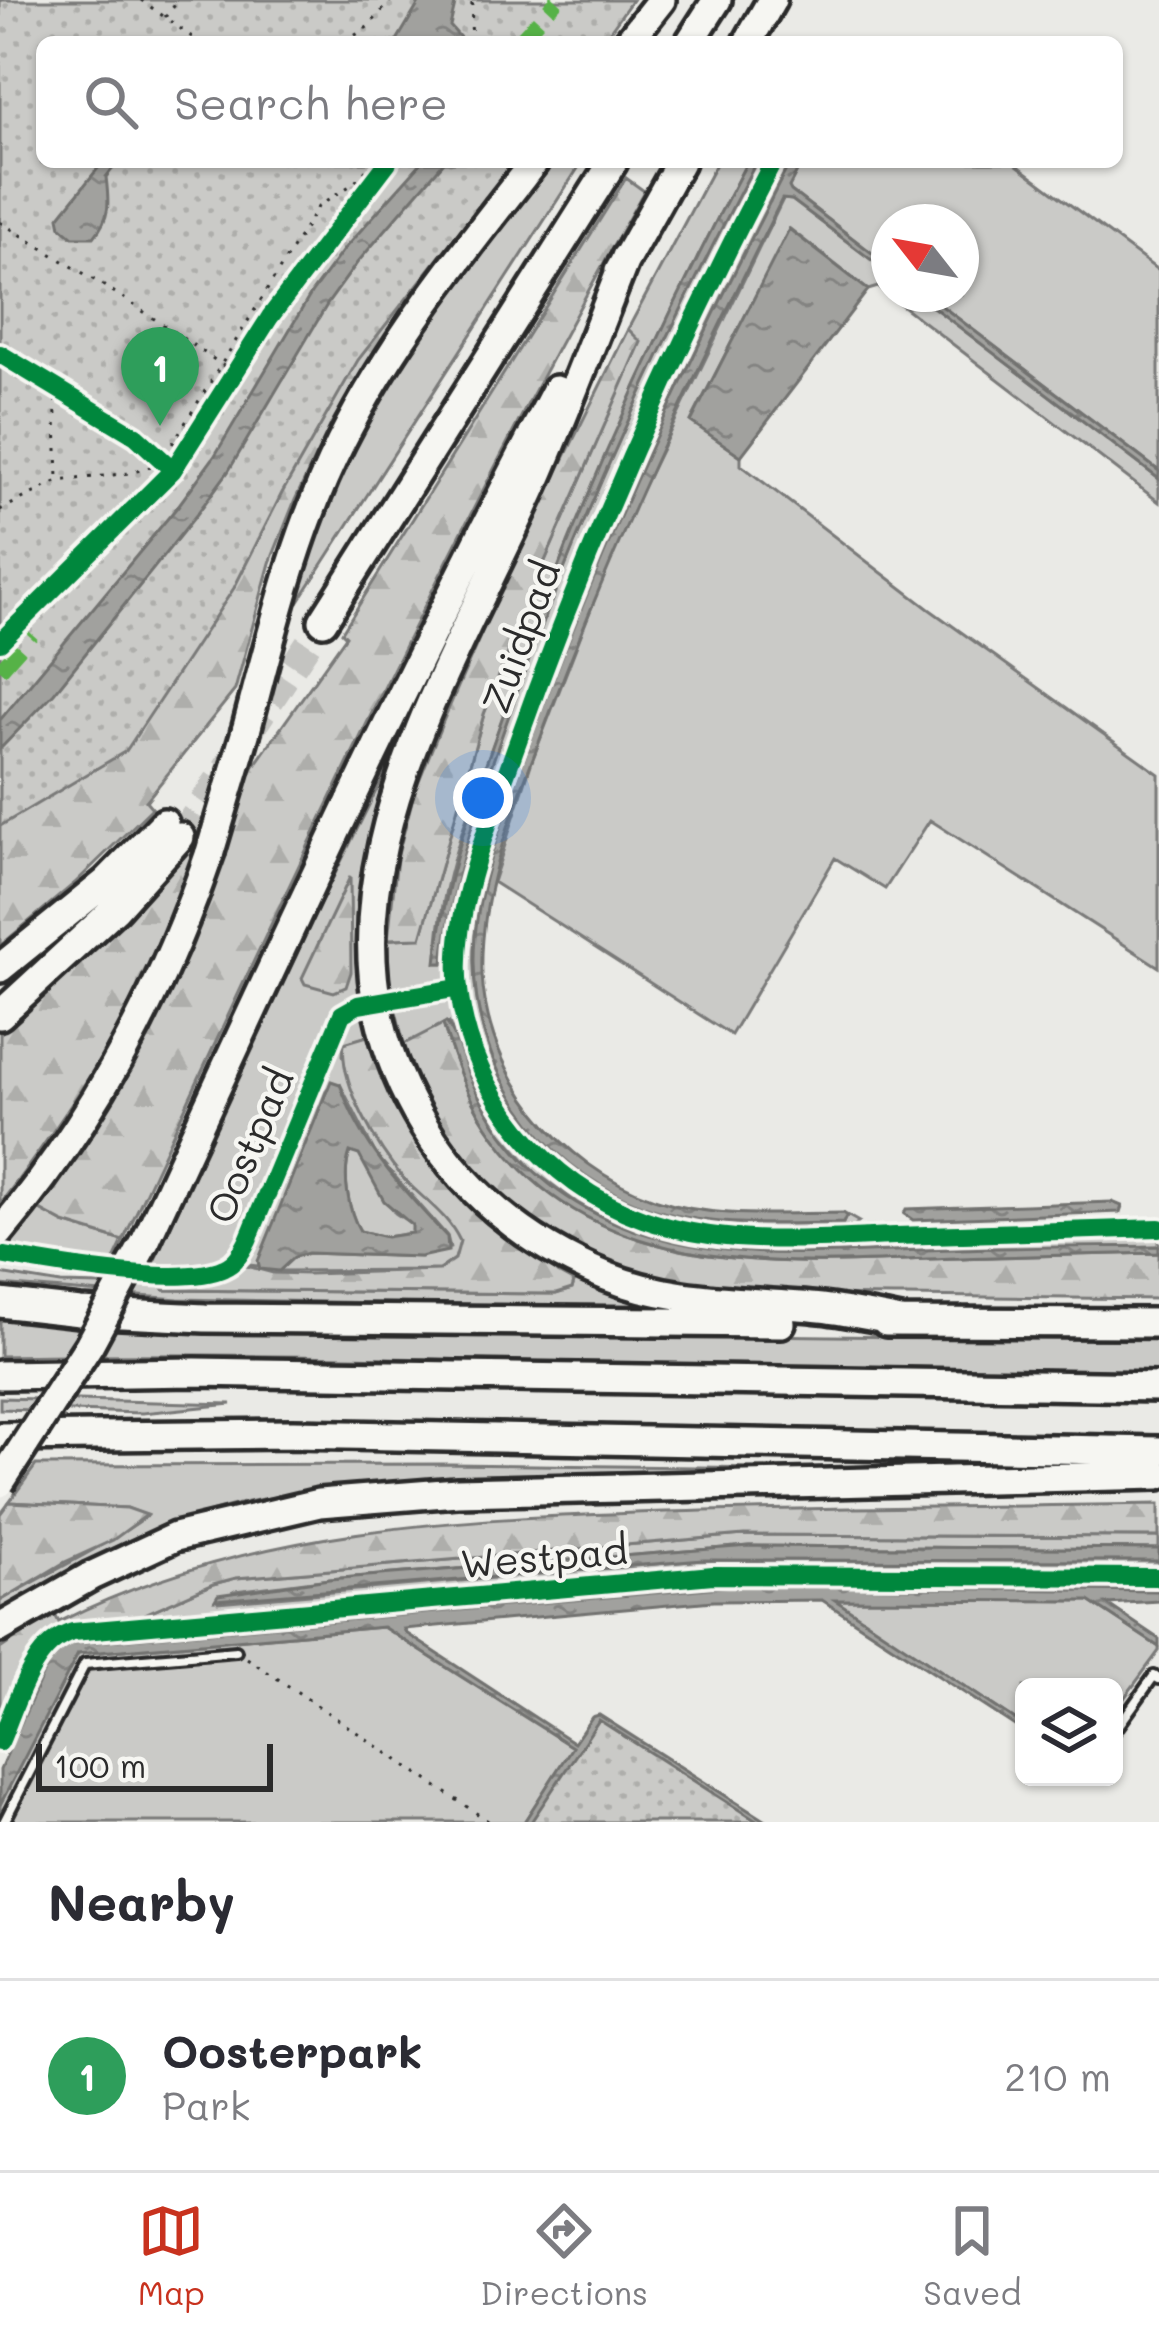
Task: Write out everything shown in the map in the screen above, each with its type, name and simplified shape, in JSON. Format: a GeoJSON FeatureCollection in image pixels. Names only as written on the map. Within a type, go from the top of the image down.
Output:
{"type":"FeatureCollection","features":[{"type":"Feature","properties":{"kind":"highway"},"geometry":{"type":"LineString","coordinates":[[633,36],[662,0]]}},
{"type":"Feature","properties":{"kind":"highway"},"geometry":{"type":"LineString","coordinates":[[694,36],[718,0]]}},
{"type":"Feature","properties":{"kind":"highway"},"geometry":{"type":"LineString","coordinates":[[751,36],[772,0]]}},
{"type":"Feature","properties":{"kind":"highway"},"geometry":{"type":"LineString","coordinates":[[8,1223],[80,1121],[162,978],[210,852],[281,597],[314,503],[374,383],[424,305],[529,168]]}},
{"type":"Feature","properties":{"kind":"highway"},"geometry":{"type":"LineString","coordinates":[[323,621],[609,168]]}},
{"type":"Feature","properties":{"kind":"highway"},"geometry":{"type":"LineString","coordinates":[[0,1483],[89,1345],[146,1240],[325,854],[497,501],[677,168]]}},
{"type":"Feature","properties":{"kind":"highway"},"geometry":{"type":"LineString","coordinates":[[626,257],[538,476],[442,680],[384,833],[369,935],[379,1016],[401,1086],[447,1161],[489,1204],[547,1246],[608,1277],[659,1292],[823,1308],[901,1322]]}},
{"type":"Feature","properties":{"kind":"highway"},"geometry":{"type":"LineString","coordinates":[[0,968],[172,830],[116,908],[0,1015]]}},
{"type":"Feature","properties":{"kind":"highway"},"geometry":{"type":"LineString","coordinates":[[0,1303],[205,1318],[1159,1323]]}},
{"type":"Feature","properties":{"kind":"highway"},"geometry":{"type":"LineString","coordinates":[[0,1375],[195,1372],[1159,1387]]}},
{"type":"Feature","properties":{"kind":"highway"},"geometry":{"type":"LineString","coordinates":[[0,1437],[293,1434],[1159,1451]]}},
{"type":"Feature","properties":{"kind":"highway"},"geometry":{"type":"LineString","coordinates":[[0,1628],[91,1576],[175,1537],[319,1503],[457,1492],[1159,1475]]}},
{"type":"Feature","properties":{"kind":"lane"},"geometry":{"type":"LineString","coordinates":[[844,1238],[1159,1228]]}},
{"type":"Feature","properties":{"kind":"lane"},"geometry":{"type":"LineString","coordinates":[[4,1822],[85,1664],[236,1651]]}},
{"type":"Feature","properties":{"kind":"lane"},"geometry":{"type":"LineString","coordinates":[[1123,1719],[1154,1676],[1159,1678]]}},
{"type":"Feature","properties":{"kind":"path"},"geometry":{"type":"LineString","coordinates":[[142,0],[191,36]]}},
{"type":"Feature","properties":{"kind":"path"},"geometry":{"type":"LineString","coordinates":[[165,17],[179,0]]}},
{"type":"Feature","properties":{"kind":"path"},"geometry":{"type":"LineString","coordinates":[[354,36],[391,0]]}},
{"type":"Feature","properties":{"kind":"path"},"geometry":{"type":"LineString","coordinates":[[472,36],[476,0]]}},
{"type":"Feature","properties":{"kind":"path"},"geometry":{"type":"LineString","coordinates":[[476,0],[482,36]]}},
{"type":"Feature","properties":{"kind":"path"},"geometry":{"type":"LineString","coordinates":[[228,370],[318,207],[368,168]]}},
{"type":"Feature","properties":{"kind":"path"},"geometry":{"type":"LineString","coordinates":[[350,208],[383,168]]}},
{"type":"Feature","properties":{"kind":"path"},"geometry":{"type":"LineString","coordinates":[[0,222],[228,370]]}},
{"type":"Feature","properties":{"kind":"path"},"geometry":{"type":"LineString","coordinates":[[0,510],[58,481],[151,469],[301,273]]}},
{"type":"Feature","properties":{"kind":"path"},"geometry":{"type":"LineString","coordinates":[[37,377],[63,393],[58,481]]}},
{"type":"Feature","properties":{"kind":"path"},"geometry":{"type":"LineString","coordinates":[[157,486],[163,459]]}},
{"type":"Feature","properties":{"kind":"path"},"geometry":{"type":"LineString","coordinates":[[236,1651],[488,1820]]}},
{"type":"Feature","properties":{"kind":"green space"},"geometry":{"type":"Polygon","coordinates":[[[0,0],[632,0],[606,36],[36,36],[36,168],[509,168],[358,360],[234,588],[126,751],[0,826],[0,0]]]}},
{"type":"Feature","properties":{"kind":"green space"},"geometry":{"type":"Polygon","coordinates":[[[439,168],[509,168],[409,297],[332,422],[270,563],[235,690],[146,801],[152,808],[75,883],[0,946],[0,749],[439,168]]]}},
{"type":"Feature","properties":{"kind":"green space"},"geometry":{"type":"Polygon","coordinates":[[[542,168],[578,168],[284,624],[327,505],[359,436],[472,262],[542,168]]]}},
{"type":"Feature","properties":{"kind":"green space"},"geometry":{"type":"Polygon","coordinates":[[[714,168],[744,168],[644,369],[526,653],[459,842],[443,902],[437,963],[443,963],[454,893],[482,792],[569,556],[689,292],[753,168],[765,168],[624,456],[555,626],[477,846],[453,972],[440,986],[392,994],[384,940],[421,937],[484,714],[640,343],[628,329],[714,168]]]}},
{"type":"Feature","properties":{"kind":"green space"},"geometry":{"type":"Polygon","coordinates":[[[774,168],[787,168],[652,444],[561,659],[494,846],[479,904],[474,961],[477,1000],[500,1073],[519,1106],[542,1137],[601,1185],[636,1203],[686,1218],[843,1223],[843,1213],[859,1222],[847,1234],[741,1233],[692,1226],[645,1214],[601,1195],[561,1168],[526,1132],[495,1085],[470,1021],[464,953],[484,843],[572,602],[684,348],[774,168]]]}},
{"type":"Feature","properties":{"kind":"green space"},"geometry":{"type":"Polygon","coordinates":[[[799,168],[1021,168],[1159,271],[1159,471],[950,312],[979,312],[979,204],[871,204],[871,252],[788,188],[799,168]]]}},
{"type":"Feature","properties":{"kind":"green space"},"geometry":{"type":"Polygon","coordinates":[[[626,178],[644,191],[438,579],[123,1241],[64,1223],[29,1204],[160,1009],[209,897],[244,780],[346,636],[342,632],[626,178]]]}},
{"type":"Feature","properties":{"kind":"green space"},"geometry":{"type":"Polygon","coordinates":[[[783,199],[792,200],[871,259],[871,289],[790,229],[691,421],[929,609],[1159,774],[1159,967],[930,820],[885,889],[835,858],[731,1035],[493,882],[532,761],[618,539],[783,199]]]}},
{"type":"Feature","properties":{"kind":"green space"},"geometry":{"type":"Polygon","coordinates":[[[911,312],[940,312],[1159,479],[1159,502],[911,312]]]}},
{"type":"Feature","properties":{"kind":"green space"},"geometry":{"type":"Polygon","coordinates":[[[628,329],[641,342],[484,714],[421,938],[388,939],[397,858],[414,793],[509,570],[628,329]]]}},
{"type":"Feature","properties":{"kind":"green space"},"geometry":{"type":"Polygon","coordinates":[[[427,688],[367,998],[343,1007],[329,1022],[237,1243],[206,1265],[151,1268],[320,904],[427,688]]]}},
{"type":"Feature","properties":{"kind":"green space"},"geometry":{"type":"Polygon","coordinates":[[[200,831],[165,932],[119,1027],[63,1117],[0,1204],[0,1034],[88,956],[200,831]]]}},
{"type":"Feature","properties":{"kind":"green space"},"geometry":{"type":"Polygon","coordinates":[[[350,877],[351,972],[346,987],[334,992],[305,984],[302,978],[350,877]]]}},
{"type":"Feature","properties":{"kind":"green space"},"geometry":{"type":"Polygon","coordinates":[[[447,997],[460,1013],[489,1091],[532,1153],[593,1201],[636,1221],[682,1233],[778,1243],[1159,1232],[1159,1246],[846,1255],[731,1253],[689,1247],[616,1223],[577,1203],[535,1172],[501,1133],[484,1106],[449,1023],[404,1044],[394,1003],[447,997]]]}},
{"type":"Feature","properties":{"kind":"green space"},"geometry":{"type":"Polygon","coordinates":[[[369,1011],[374,1034],[344,1044],[343,1055],[405,1180],[450,1220],[461,1241],[455,1259],[439,1270],[279,1271],[294,1257],[308,1253],[420,1257],[450,1248],[447,1236],[376,1155],[340,1084],[327,1089],[258,1266],[239,1264],[259,1231],[336,1036],[344,1022],[369,1011]]]}},
{"type":"Feature","properties":{"kind":"green space"},"geometry":{"type":"Polygon","coordinates":[[[443,1024],[479,1113],[528,1174],[576,1211],[629,1236],[686,1251],[807,1262],[1159,1253],[1159,1299],[780,1293],[659,1278],[602,1260],[549,1234],[500,1198],[439,1125],[417,1086],[404,1044],[443,1024]]]}},
{"type":"Feature","properties":{"kind":"green space"},"geometry":{"type":"Polygon","coordinates":[[[374,1034],[382,1062],[558,1273],[574,1282],[572,1289],[556,1294],[164,1290],[157,1282],[210,1279],[239,1264],[273,1273],[308,1274],[439,1270],[455,1259],[460,1241],[455,1231],[394,1166],[354,1096],[344,1043],[374,1034]]]}},
{"type":"Feature","properties":{"kind":"green space"},"geometry":{"type":"Polygon","coordinates":[[[350,1152],[359,1154],[395,1213],[413,1225],[412,1233],[386,1237],[360,1231],[348,1193],[350,1152]]]}},
{"type":"Feature","properties":{"kind":"green space"},"geometry":{"type":"Polygon","coordinates":[[[29,1204],[64,1223],[123,1241],[112,1264],[0,1248],[0,1239],[29,1204]]]}},
{"type":"Feature","properties":{"kind":"green space"},"geometry":{"type":"Polygon","coordinates":[[[544,1255],[698,1309],[178,1299],[0,1285],[0,1274],[101,1285],[106,1276],[157,1282],[164,1290],[556,1294],[572,1289],[574,1282],[558,1273],[544,1255]]]}},
{"type":"Feature","properties":{"kind":"green space"},"geometry":{"type":"Polygon","coordinates":[[[0,1315],[410,1331],[1159,1340],[1159,1372],[290,1356],[0,1356],[0,1315]]]}},
{"type":"Feature","properties":{"kind":"green space"},"geometry":{"type":"Polygon","coordinates":[[[0,1398],[232,1404],[142,1413],[0,1409],[0,1398]]]}},
{"type":"Feature","properties":{"kind":"green space"},"geometry":{"type":"Polygon","coordinates":[[[36,1465],[929,1470],[354,1489],[278,1497],[219,1509],[153,1532],[0,1614],[0,1601],[147,1516],[127,1508],[9,1502],[36,1465]]]}},
{"type":"Feature","properties":{"kind":"green space"},"geometry":{"type":"Polygon","coordinates":[[[9,1502],[127,1508],[147,1515],[113,1540],[0,1601],[0,1514],[9,1502]]]}},
{"type":"Feature","properties":{"kind":"green space"},"geometry":{"type":"Polygon","coordinates":[[[1159,1504],[1159,1537],[744,1535],[236,1578],[124,1623],[66,1629],[61,1621],[133,1589],[206,1565],[281,1547],[433,1525],[666,1512],[1159,1504]]]}},
{"type":"Feature","properties":{"kind":"green space"},"geometry":{"type":"Polygon","coordinates":[[[744,1535],[1159,1537],[1159,1549],[749,1546],[329,1579],[235,1591],[217,1602],[703,1560],[1159,1561],[1159,1573],[738,1570],[124,1623],[236,1578],[744,1535]]]}},
{"type":"Feature","properties":{"kind":"green space"},"geometry":{"type":"Polygon","coordinates":[[[726,1578],[1159,1582],[1159,1591],[733,1586],[79,1642],[79,1636],[726,1578]]]}},
{"type":"Feature","properties":{"kind":"green space"},"geometry":{"type":"Polygon","coordinates":[[[833,1600],[1089,1601],[1159,1651],[1123,1700],[1123,1678],[1015,1678],[1015,1720],[833,1600]]]}},
{"type":"Feature","properties":{"kind":"green space"},"geometry":{"type":"Polygon","coordinates":[[[54,1613],[62,1628],[39,1648],[0,1728],[0,1649],[54,1613]]]}},
{"type":"Feature","properties":{"kind":"green space"},"geometry":{"type":"Polygon","coordinates":[[[383,1627],[573,1747],[524,1822],[0,1822],[0,1792],[78,1654],[383,1627]]]}},
{"type":"Feature","properties":{"kind":"green space"},"geometry":{"type":"Polygon","coordinates":[[[598,1718],[763,1822],[528,1822],[598,1718]]]}},
{"type":"Feature","properties":{"kind":"water"},"geometry":{"type":"Polygon","coordinates":[[[421,0],[456,0],[450,26],[459,36],[400,36],[421,0]]]}},
{"type":"Feature","properties":{"kind":"water"},"geometry":{"type":"Polygon","coordinates":[[[98,168],[113,168],[106,177],[106,216],[94,237],[73,237],[61,227],[59,217],[98,168]]]}},
{"type":"Feature","properties":{"kind":"water"},"geometry":{"type":"Polygon","coordinates":[[[417,168],[439,168],[328,303],[228,472],[197,514],[54,693],[0,749],[0,720],[214,457],[312,292],[417,168]]]}},
{"type":"Feature","properties":{"kind":"water"},"geometry":{"type":"Polygon","coordinates":[[[744,168],[753,168],[625,427],[567,563],[502,733],[462,863],[443,963],[436,963],[463,833],[506,707],[586,498],[679,295],[744,168]]]}},
{"type":"Feature","properties":{"kind":"water"},"geometry":{"type":"Polygon","coordinates":[[[787,168],[799,168],[791,191],[871,252],[871,259],[792,200],[782,199],[656,461],[570,661],[501,849],[486,911],[482,974],[487,1012],[514,1081],[535,1112],[588,1164],[620,1184],[677,1206],[724,1213],[843,1213],[843,1223],[686,1218],[601,1186],[542,1137],[500,1074],[486,1039],[474,962],[486,876],[561,660],[621,515],[787,168]]]}},
{"type":"Feature","properties":{"kind":"water"},"geometry":{"type":"Polygon","coordinates":[[[789,229],[868,290],[741,456],[691,422],[789,229]]]}},
{"type":"Feature","properties":{"kind":"water"},"geometry":{"type":"Polygon","coordinates":[[[940,312],[950,312],[1159,471],[1159,479],[940,312]]]}},
{"type":"Feature","properties":{"kind":"water"},"geometry":{"type":"Polygon","coordinates":[[[446,1022],[483,1104],[514,1149],[573,1201],[619,1225],[666,1240],[768,1253],[1159,1246],[1159,1253],[808,1262],[685,1251],[628,1235],[574,1210],[526,1174],[472,1101],[446,1022]]]}},
{"type":"Feature","properties":{"kind":"water"},"geometry":{"type":"Polygon","coordinates":[[[331,1081],[340,1084],[371,1147],[447,1237],[448,1251],[420,1257],[308,1253],[294,1257],[279,1271],[260,1269],[258,1261],[331,1081]],[[350,1152],[346,1181],[360,1231],[386,1237],[412,1233],[412,1225],[384,1201],[359,1155],[350,1152]]]}},
{"type":"Feature","properties":{"kind":"water"},"geometry":{"type":"Polygon","coordinates":[[[1112,1202],[1122,1206],[1120,1212],[913,1220],[904,1214],[906,1209],[1112,1202]]]}},
{"type":"Feature","properties":{"kind":"water"},"geometry":{"type":"Polygon","coordinates":[[[749,1546],[1159,1549],[1159,1561],[703,1560],[215,1600],[218,1595],[329,1579],[749,1546]]]}},
{"type":"Feature","properties":{"kind":"water"},"geometry":{"type":"Polygon","coordinates":[[[733,1586],[1159,1591],[1159,1601],[1107,1604],[1159,1639],[1159,1647],[1089,1601],[835,1600],[1015,1720],[1015,1726],[822,1600],[713,1601],[404,1629],[574,1743],[592,1717],[599,1715],[767,1822],[758,1822],[599,1720],[531,1822],[524,1822],[572,1747],[383,1627],[78,1654],[0,1805],[0,1770],[49,1660],[63,1645],[733,1586]]]}},
{"type":"Feature","properties":{"kind":"tunnel"},"geometry":{"type":"LineString","coordinates":[[180,837],[323,621]]}},
{"type":"Feature","properties":{"kind":"marked path"},"geometry":{"type":"LineString","coordinates":[[524,36],[557,0]]}},
{"type":"Feature","properties":{"kind":"marked path"},"geometry":{"type":"LineString","coordinates":[[0,670],[32,634]]}},
{"type":"Feature","properties":{"kind":"cycle path"},"geometry":{"type":"LineString","coordinates":[[0,642],[173,470],[270,317],[383,168]]}},
{"type":"Feature","properties":{"kind":"cycle path","name":"Zuidpad"},"geometry":{"type":"LineString","coordinates":[[770,168],[700,306],[601,526],[483,838],[466,900],[458,961],[466,1028],[479,1065],[497,1099],[545,1159],[608,1203],[674,1228],[736,1238],[800,1240],[1159,1228]]}},
{"type":"Feature","properties":{"kind":"cycle path"},"geometry":{"type":"LineString","coordinates":[[0,354],[136,436],[173,470]]}},
{"type":"Feature","properties":{"kind":"cycle path","name":"Oostpad"},"geometry":{"type":"LineString","coordinates":[[0,1255],[148,1275],[204,1274],[228,1266],[248,1240],[342,1014],[358,1005],[459,988]]}},
{"type":"Feature","properties":{"kind":"cycle path","name":"Westpad"},"geometry":{"type":"LineString","coordinates":[[0,1742],[36,1662],[58,1638],[73,1632],[713,1575],[1159,1577]]}},
{"type":"Feature","properties":{"kind":"place","name":"Oosterpark"},"geometry":{"type":"Point","coordinates":[160,426]}}]}
